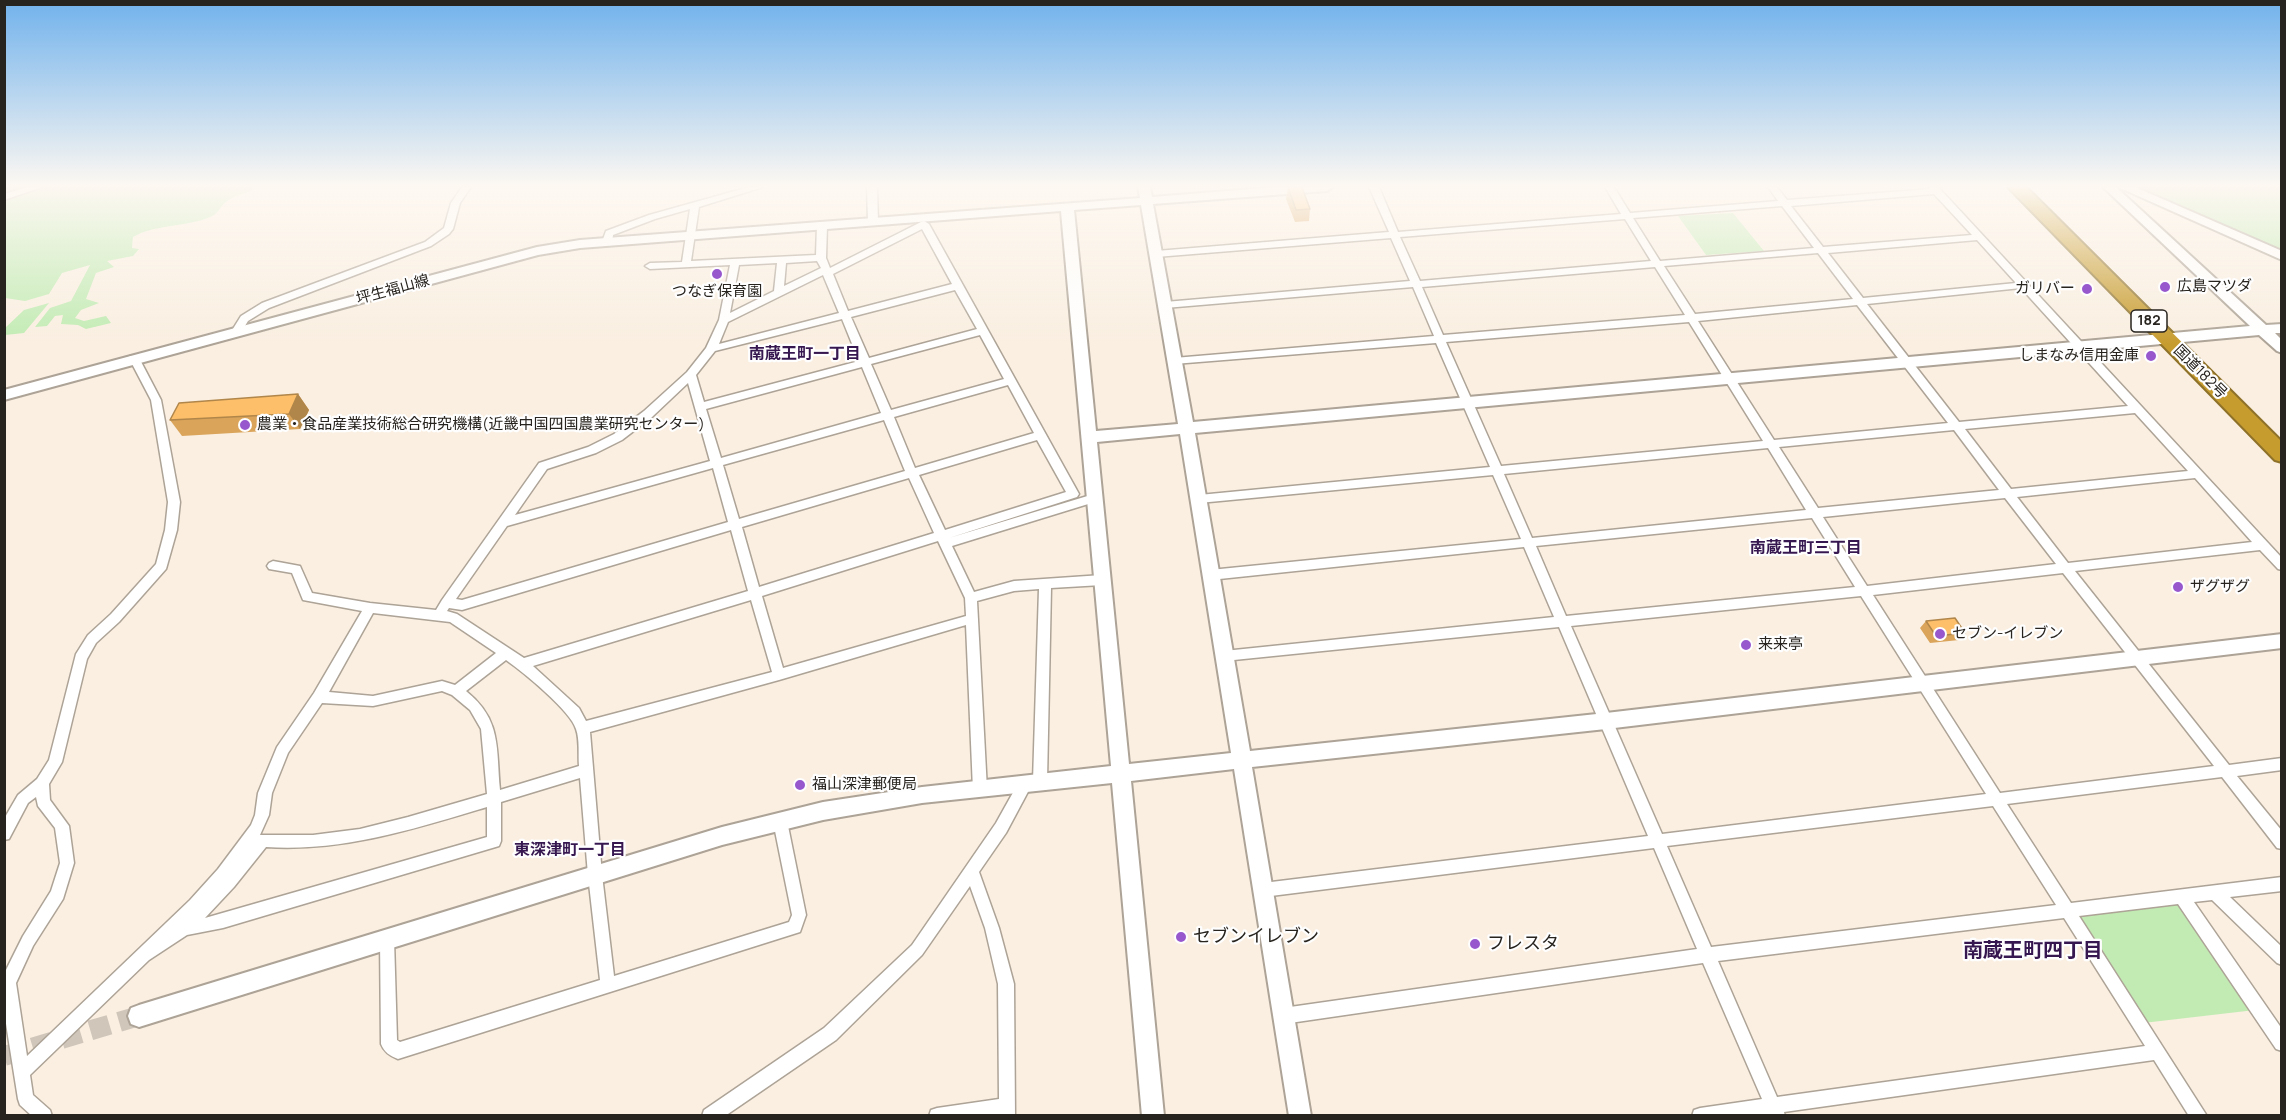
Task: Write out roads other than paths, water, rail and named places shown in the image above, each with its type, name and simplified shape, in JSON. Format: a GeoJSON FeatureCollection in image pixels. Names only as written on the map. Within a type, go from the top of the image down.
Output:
{"type":"FeatureCollection","features":[{"type":"Feature","properties":{"kind":"highway","name":"国道182号"},"geometry":{"type":"LineString","coordinates":[[2071,239],[2282,438]]}},
{"type":"Feature","properties":{"kind":"highway","name":"国道182号"},"geometry":{"type":"LineString","coordinates":[[2081,239],[2282,455]]}},
{"type":"Feature","properties":{"kind":"street"},"geometry":{"type":"LineString","coordinates":[[236,330],[246,315],[281,299],[395,259],[434,239]]}},
{"type":"Feature","properties":{"kind":"street","name":"坪生福山線"},"geometry":{"type":"LineString","coordinates":[[4,395],[236,330],[537,251],[645,239]]}},
{"type":"Feature","properties":{"kind":"street"},"geometry":{"type":"LineString","coordinates":[[686,265],[690,239]]}},
{"type":"Feature","properties":{"kind":"street"},"geometry":{"type":"LineString","coordinates":[[821,239],[820,258],[846,314],[912,473],[971,597],[980,790]]}},
{"type":"Feature","properties":{"kind":"street"},"geometry":{"type":"LineString","coordinates":[[724,320],[893,239]]}},
{"type":"Feature","properties":{"kind":"street"},"geometry":{"type":"LineString","coordinates":[[932,239],[1009,381],[1074,494],[943,540]]}},
{"type":"Feature","properties":{"kind":"street"},"geometry":{"type":"LineString","coordinates":[[1070,239],[1153,1116]]}},
{"type":"Feature","properties":{"kind":"street"},"geometry":{"type":"LineString","coordinates":[[1154,239],[1199,499],[1300,1116]]}},
{"type":"Feature","properties":{"kind":"street"},"geometry":{"type":"LineString","coordinates":[[1156,254],[1352,239]]}},
{"type":"Feature","properties":{"kind":"street"},"geometry":{"type":"LineString","coordinates":[[1396,239],[1775,1110]]}},
{"type":"Feature","properties":{"kind":"street"},"geometry":{"type":"LineString","coordinates":[[1642,239],[2199,1116]]}},
{"type":"Feature","properties":{"kind":"street"},"geometry":{"type":"LineString","coordinates":[[1812,239],[2282,843]]}},
{"type":"Feature","properties":{"kind":"street"},"geometry":{"type":"LineString","coordinates":[[1165,305],[1953,239]]}},
{"type":"Feature","properties":{"kind":"street"},"geometry":{"type":"LineString","coordinates":[[1981,239],[2282,566]]}},
{"type":"Feature","properties":{"kind":"street"},"geometry":{"type":"LineString","coordinates":[[2165,239],[2282,348]]}},
{"type":"Feature","properties":{"kind":"street"},"geometry":{"type":"LineString","coordinates":[[2244,239],[2282,256]]}},
{"type":"Feature","properties":{"kind":"street"},"geometry":{"type":"LineString","coordinates":[[650,266],[820,258]]}},
{"type":"Feature","properties":{"kind":"street"},"geometry":{"type":"LineString","coordinates":[[779,292],[782,259]]}},
{"type":"Feature","properties":{"kind":"street"},"geometry":{"type":"LineString","coordinates":[[438,615],[543,466],[592,450],[618,436],[648,414],[691,375],[711,349],[724,320],[735,262]]}},
{"type":"Feature","properties":{"kind":"street"},"geometry":{"type":"LineString","coordinates":[[1174,361],[1692,318],[2024,285]]}},
{"type":"Feature","properties":{"kind":"street"},"geometry":{"type":"LineString","coordinates":[[711,349],[958,286]]}},
{"type":"Feature","properties":{"kind":"street"},"geometry":{"type":"LineString","coordinates":[[1089,437],[2282,328]]}},
{"type":"Feature","properties":{"kind":"street"},"geometry":{"type":"LineString","coordinates":[[701,407],[982,331]]}},
{"type":"Feature","properties":{"kind":"street"},"geometry":{"type":"LineString","coordinates":[[4,834],[23,799],[42,783],[55,762],[81,658],[92,639],[115,618],[162,566],[168,550],[174,502],[156,400],[134,358]]}},
{"type":"Feature","properties":{"kind":"street"},"geometry":{"type":"LineString","coordinates":[[691,375],[779,675]]}},
{"type":"Feature","properties":{"kind":"street"},"geometry":{"type":"LineString","coordinates":[[502,523],[1009,381]]}},
{"type":"Feature","properties":{"kind":"street"},"geometry":{"type":"LineString","coordinates":[[1199,499],[2137,409]]}},
{"type":"Feature","properties":{"kind":"street"},"geometry":{"type":"LineString","coordinates":[[446,603],[462,605],[1040,435]]}},
{"type":"Feature","properties":{"kind":"street"},"geometry":{"type":"LineString","coordinates":[[1210,575],[2197,474]]}},
{"type":"Feature","properties":{"kind":"street"},"geometry":{"type":"LineString","coordinates":[[522,664],[754,594],[1095,498]]}},
{"type":"Feature","properties":{"kind":"street"},"geometry":{"type":"LineString","coordinates":[[1224,656],[1864,591],[2262,545]]}},
{"type":"Feature","properties":{"kind":"street"},"geometry":{"type":"LineString","coordinates":[[273,566],[296,569],[308,597],[370,608],[453,617],[522,664],[574,712],[583,728],[595,875],[608,986]]}},
{"type":"Feature","properties":{"kind":"street"},"geometry":{"type":"LineString","coordinates":[[971,597],[1014,586],[1102,580]]}},
{"type":"Feature","properties":{"kind":"street"},"geometry":{"type":"LineString","coordinates":[[714,1114],[830,1034],[917,950],[1033,783],[1046,584]]}},
{"type":"Feature","properties":{"kind":"street"},"geometry":{"type":"LineString","coordinates":[[22,1072],[216,882],[256,829],[265,793],[282,752],[294,731],[320,697],[370,608]]}},
{"type":"Feature","properties":{"kind":"street"},"geometry":{"type":"LineString","coordinates":[[583,728],[779,675],[971,619]]}},
{"type":"Feature","properties":{"kind":"street"},"geometry":{"type":"LineString","coordinates":[[139,1016],[722,836],[823,811],[911,797],[1121,772],[1606,721],[2282,641]]}},
{"type":"Feature","properties":{"kind":"street"},"geometry":{"type":"LineString","coordinates":[[457,691],[506,652]]}},
{"type":"Feature","properties":{"kind":"street"},"geometry":{"type":"LineString","coordinates":[[184,929],[223,921],[495,841],[488,728],[475,706],[457,691],[442,686],[373,701],[320,697]]}},
{"type":"Feature","properties":{"kind":"street"},"geometry":{"type":"LineString","coordinates":[[1263,890],[2282,764]]}},
{"type":"Feature","properties":{"kind":"street"},"geometry":{"type":"LineString","coordinates":[[140,957],[184,929],[223,889],[263,840],[294,844],[344,838],[405,825],[587,770]]}},
{"type":"Feature","properties":{"kind":"street"},"geometry":{"type":"LineString","coordinates":[[42,783],[43,802],[62,826],[67,863],[58,894],[28,941],[8,983],[26,1099],[44,1116]]}},
{"type":"Feature","properties":{"kind":"street"},"geometry":{"type":"LineString","coordinates":[[387,939],[389,1044],[398,1051],[795,927],[799,915],[780,821]]}},
{"type":"Feature","properties":{"kind":"street"},"geometry":{"type":"LineString","coordinates":[[937,1116],[1007,1111],[1006,984],[992,928],[971,870]]}},
{"type":"Feature","properties":{"kind":"street"},"geometry":{"type":"LineString","coordinates":[[1283,1016],[1708,955],[2282,884]]}},
{"type":"Feature","properties":{"kind":"street"},"geometry":{"type":"LineString","coordinates":[[2215,893],[2282,958]]}},
{"type":"Feature","properties":{"kind":"street"},"geometry":{"type":"LineString","coordinates":[[2182,897],[2282,1043]]}},
{"type":"Feature","properties":{"kind":"street"},"geometry":{"type":"LineString","coordinates":[[1700,1116],[1775,1110],[2158,1052]]}},
{"type":"Feature","properties":{"kind":"tunnel"},"geometry":{"type":"LineString","coordinates":[[4,1056],[139,1016]]}},
{"type":"Feature","properties":{"kind":"place","name":"つなぎ保育園"},"geometry":{"type":"Point","coordinates":[717,274]}},
{"type":"Feature","properties":{"kind":"place","name":"広島マツダ"},"geometry":{"type":"Point","coordinates":[2165,287]}},
{"type":"Feature","properties":{"kind":"place","name":"ガリバー"},"geometry":{"type":"Point","coordinates":[2087,289]}},
{"type":"Feature","properties":{"kind":"place","name":"しまなみ信用金庫"},"geometry":{"type":"Point","coordinates":[2151,356]}},
{"type":"Feature","properties":{"kind":"place","name":"農業・食品産業技術総合研究機構(近畿中国四国農業研究センター)"},"geometry":{"type":"Point","coordinates":[245,425]}},
{"type":"Feature","properties":{"kind":"place","name":"ザグザグ"},"geometry":{"type":"Point","coordinates":[2178,587]}},
{"type":"Feature","properties":{"kind":"place","name":"セブン-イレブン"},"geometry":{"type":"Point","coordinates":[1940,634]}},
{"type":"Feature","properties":{"kind":"place","name":"来来亭"},"geometry":{"type":"Point","coordinates":[1746,645]}},
{"type":"Feature","properties":{"kind":"place","name":"福山深津郵便局"},"geometry":{"type":"Point","coordinates":[800,785]}},
{"type":"Feature","properties":{"kind":"place","name":"セブンイレブン"},"geometry":{"type":"Point","coordinates":[1181,937]}},
{"type":"Feature","properties":{"kind":"place","name":"フレスタ"},"geometry":{"type":"Point","coordinates":[1475,944]}},
{"type":"Feature","properties":{"kind":"district","name":"南蔵王町一丁目"},"geometry":{"type":"Point","coordinates":[805,355]}},
{"type":"Feature","properties":{"kind":"district","name":"南蔵王町三丁目"},"geometry":{"type":"Point","coordinates":[1806,549]}},
{"type":"Feature","properties":{"kind":"district","name":"東深津町一丁目"},"geometry":{"type":"Point","coordinates":[570,851]}},
{"type":"Feature","properties":{"kind":"district","name":"南蔵王町四丁目"},"geometry":{"type":"Point","coordinates":[2033,951]}}]}
